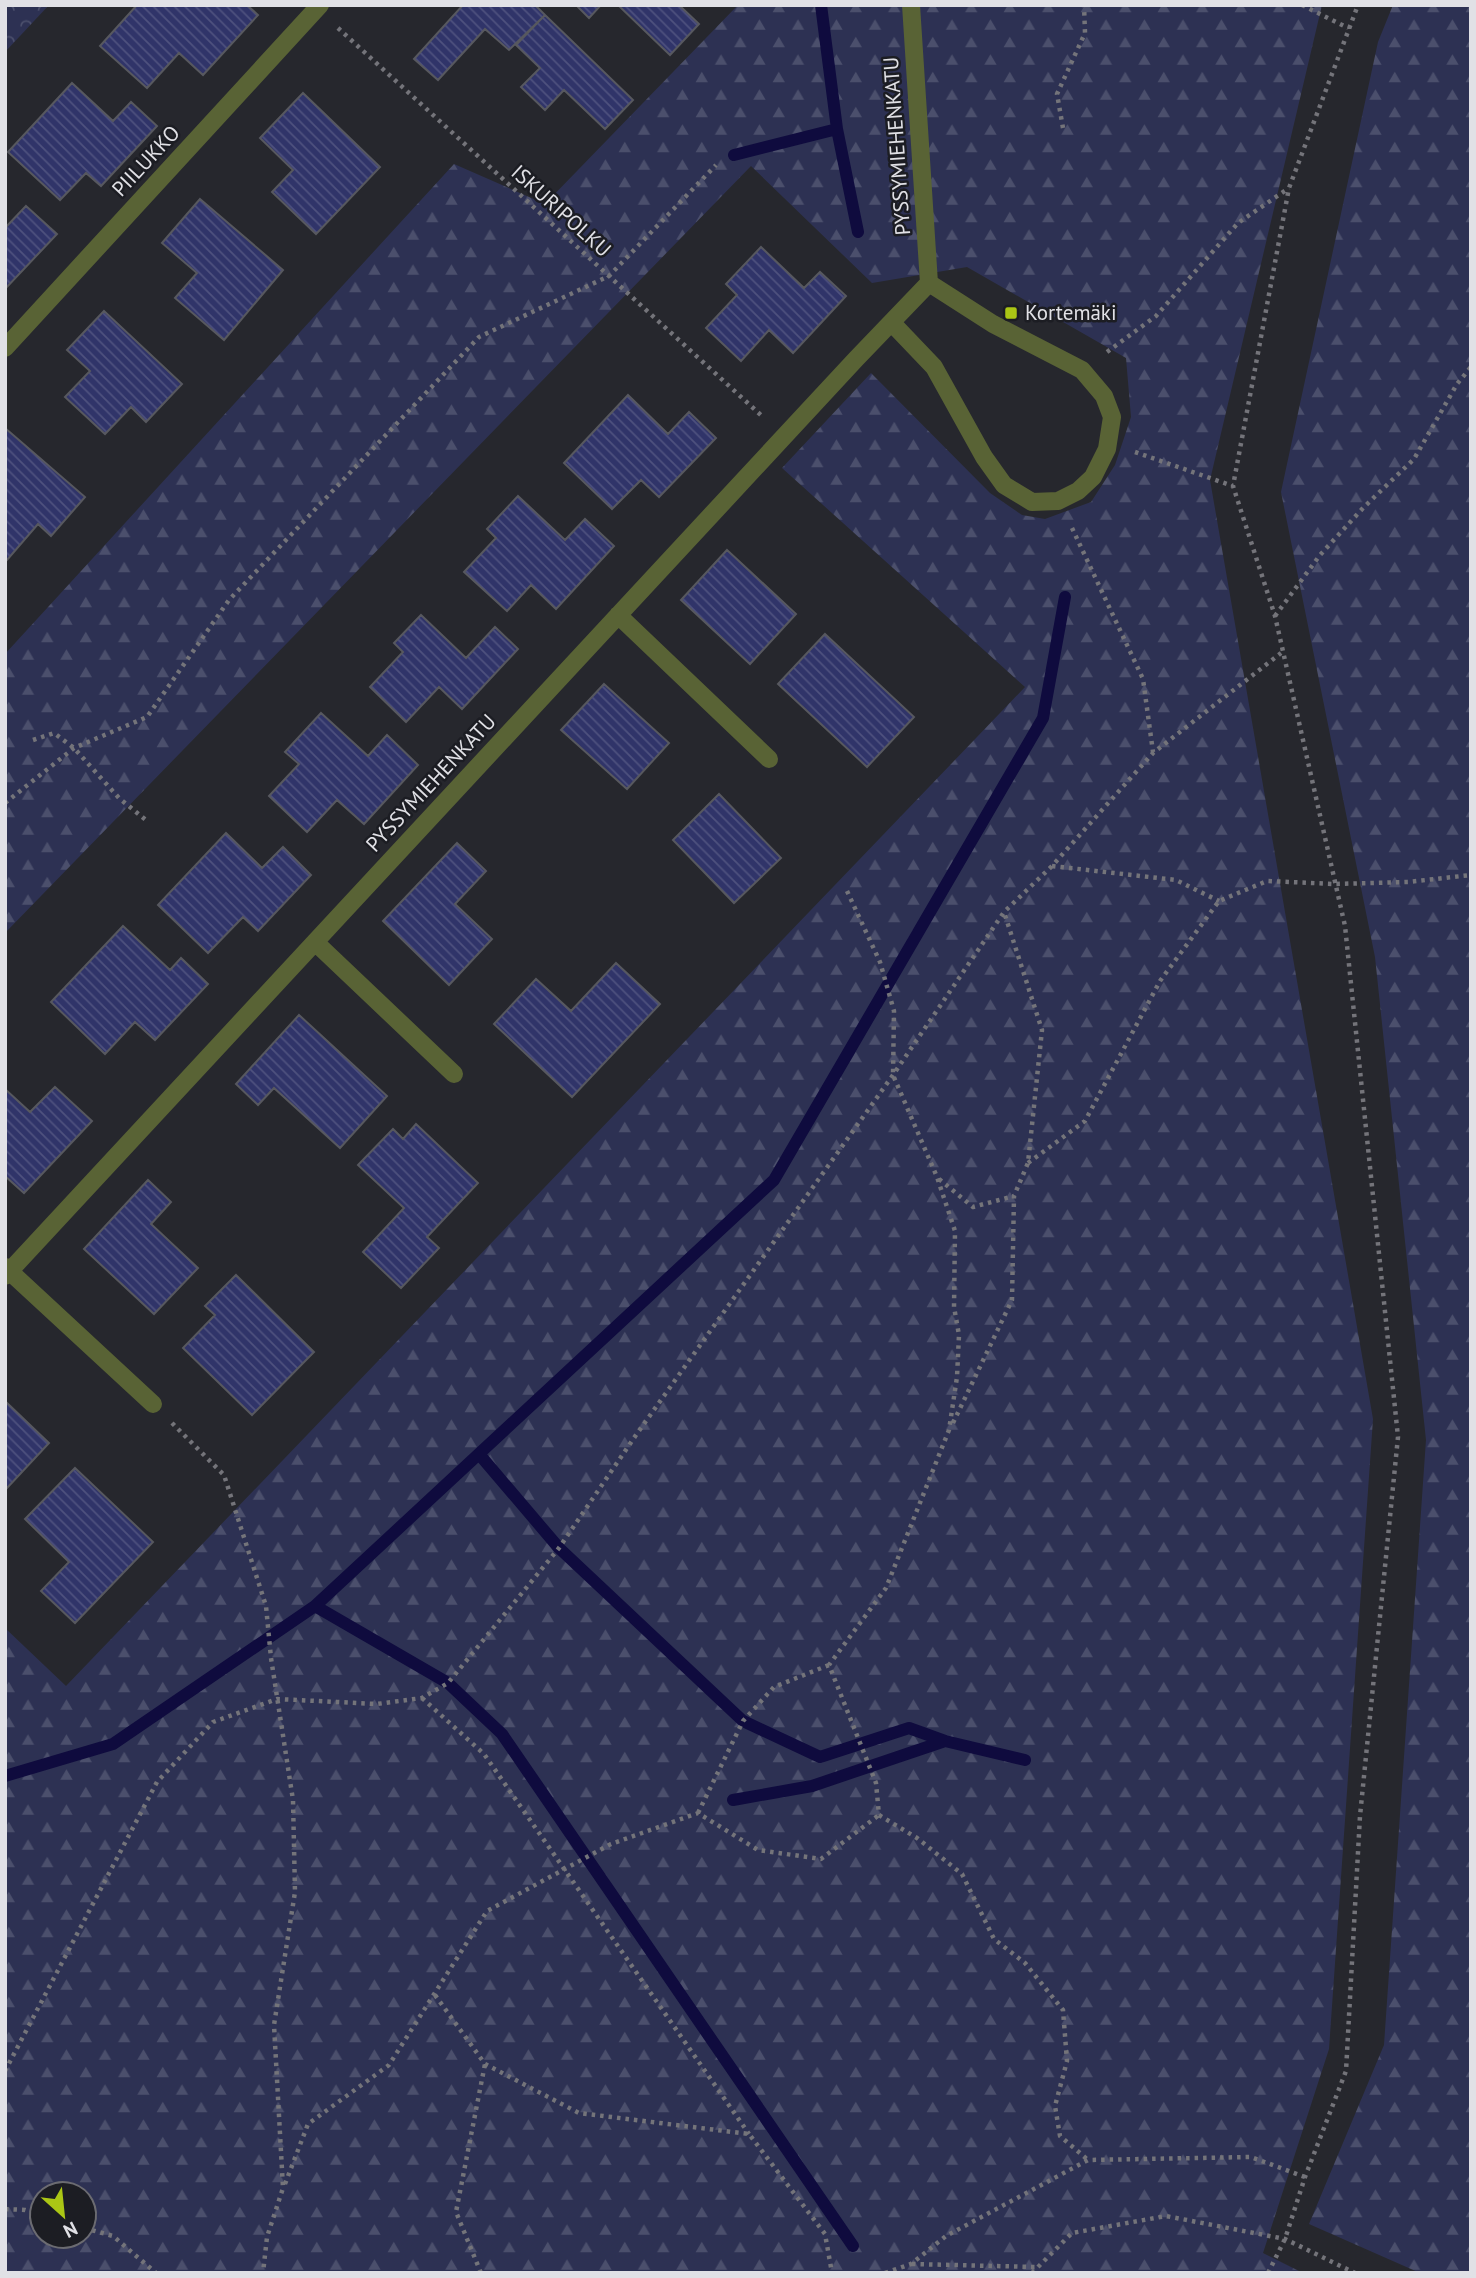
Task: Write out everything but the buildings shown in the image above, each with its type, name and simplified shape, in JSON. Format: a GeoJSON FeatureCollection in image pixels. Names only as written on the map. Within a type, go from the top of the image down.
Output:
{"type":"FeatureCollection","features":[{"type":"Feature","properties":{"kind":"street","name":"PYSSYMIEHENKATU"},"geometry":{"type":"LineString","coordinates":[[7,1271],[929,283],[911,5]]}},
{"type":"Feature","properties":{"kind":"street","name":"PIILUKKO"},"geometry":{"type":"LineString","coordinates":[[5,348],[319,7]]}},
{"type":"Feature","properties":{"kind":"street"},"geometry":{"type":"LineString","coordinates":[[892,323],[934,366],[984,457],[1004,485],[1032,502],[1058,501],[1078,491],[1093,477],[1107,449],[1112,417],[1104,396],[1083,370],[993,324],[929,283]]}},
{"type":"Feature","properties":{"kind":"street"},"geometry":{"type":"LineString","coordinates":[[618,615],[769,759]]}},
{"type":"Feature","properties":{"kind":"street"},"geometry":{"type":"LineString","coordinates":[[315,942],[454,1074]]}},
{"type":"Feature","properties":{"kind":"street"},"geometry":{"type":"LineString","coordinates":[[7,1271],[153,1404]]}},
{"type":"Feature","properties":{"kind":"path"},"geometry":{"type":"LineString","coordinates":[[1063,128],[1057,94],[1085,33],[1084,5]]}},
{"type":"Feature","properties":{"kind":"path"},"geometry":{"type":"LineString","coordinates":[[1301,5],[1348,28]]}},
{"type":"Feature","properties":{"kind":"path"},"geometry":{"type":"LineString","coordinates":[[1268,2273],[1285,2239],[1346,2071],[1360,1816],[1398,1437],[1345,926],[1275,617],[1233,486],[1289,188],[1358,5]]}},
{"type":"Feature","properties":{"kind":"path","name":"ISKURIPOLKU"},"geometry":{"type":"LineString","coordinates":[[319,7],[785,436]]}},
{"type":"Feature","properties":{"kind":"path"},"geometry":{"type":"LineString","coordinates":[[5,803],[74,748],[147,717],[229,600],[479,337],[609,276],[716,165]]}},
{"type":"Feature","properties":{"kind":"path"},"geometry":{"type":"LineString","coordinates":[[1083,370],[1156,316],[1238,223],[1289,188]]}},
{"type":"Feature","properties":{"kind":"path"},"geometry":{"type":"LineString","coordinates":[[1275,617],[1320,555],[1364,507],[1414,459],[1457,384],[1471,367]]}},
{"type":"Feature","properties":{"kind":"path"},"geometry":{"type":"LineString","coordinates":[[1107,449],[1142,453],[1233,486]]}},
{"type":"Feature","properties":{"kind":"path"},"geometry":{"type":"LineString","coordinates":[[1058,501],[1143,679],[1153,752]]}},
{"type":"Feature","properties":{"kind":"path"},"geometry":{"type":"LineString","coordinates":[[5,2071],[157,1782],[213,1722],[277,1699],[377,1704],[422,1698],[448,1683],[559,1548],[636,1435],[893,1075],[1004,912],[1052,866],[1153,752],[1282,652]]}},
{"type":"Feature","properties":{"kind":"path"},"geometry":{"type":"LineString","coordinates":[[33,740],[54,733],[74,748],[119,798],[147,821]]}},
{"type":"Feature","properties":{"kind":"path"},"geometry":{"type":"LineString","coordinates":[[1052,866],[1176,880],[1219,901]]}},
{"type":"Feature","properties":{"kind":"path"},"geometry":{"type":"LineString","coordinates":[[1028,1163],[1085,1121],[1160,981],[1219,901],[1267,881],[1334,884],[1408,882],[1471,875]]}},
{"type":"Feature","properties":{"kind":"path"},"geometry":{"type":"LineString","coordinates":[[847,891],[880,962],[894,1011],[893,1075],[937,1177],[955,1231],[954,1307],[959,1335],[957,1377],[949,1430]]}},
{"type":"Feature","properties":{"kind":"path"},"geometry":{"type":"LineString","coordinates":[[263,2273],[267,2237],[308,2124],[389,2065],[487,1911],[611,1844],[698,1813],[743,1721],[774,1687],[830,1665],[886,1588],[949,1430],[1012,1300],[1014,1196],[1028,1163],[1042,1030],[1004,912]]}},
{"type":"Feature","properties":{"kind":"path"},"geometry":{"type":"LineString","coordinates":[[937,1177],[973,1207],[1014,1196]]}},
{"type":"Feature","properties":{"kind":"path"},"geometry":{"type":"LineString","coordinates":[[153,1404],[224,1475],[266,1606],[271,1658],[293,1800],[295,1892],[274,2025],[284,2188]]}},
{"type":"Feature","properties":{"kind":"path"},"geometry":{"type":"LineString","coordinates":[[830,1665],[876,1783],[880,1815]]}},
{"type":"Feature","properties":{"kind":"path"},"geometry":{"type":"LineString","coordinates":[[422,1698],[484,1754],[749,2134],[825,2234],[832,2273]]}},
{"type":"Feature","properties":{"kind":"path"},"geometry":{"type":"LineString","coordinates":[[698,1813],[758,1850],[821,1859],[880,1815]]}},
{"type":"Feature","properties":{"kind":"path"},"geometry":{"type":"LineString","coordinates":[[880,1815],[918,1839],[962,1874],[994,1938],[1025,1963],[1063,2010],[1067,2061],[1055,2106],[1060,2136],[1088,2160]]}},
{"type":"Feature","properties":{"kind":"path"},"geometry":{"type":"LineString","coordinates":[[435,1994],[485,2064],[579,2113],[749,2134]]}},
{"type":"Feature","properties":{"kind":"path"},"geometry":{"type":"LineString","coordinates":[[481,2273],[456,2212],[485,2064]]}},
{"type":"Feature","properties":{"kind":"path"},"geometry":{"type":"LineString","coordinates":[[885,2273],[911,2264],[946,2236],[1088,2160],[1251,2157],[1306,2177]]}},
{"type":"Feature","properties":{"kind":"path"},"geometry":{"type":"LineString","coordinates":[[5,2209],[28,2211]]}},
{"type":"Feature","properties":{"kind":"path"},"geometry":{"type":"LineString","coordinates":[[1032,2273],[1072,2233],[1166,2216],[1285,2239],[1355,2273]]}},
{"type":"Feature","properties":{"kind":"path"},"geometry":{"type":"LineString","coordinates":[[98,2232],[113,2236],[156,2273]]}},
{"type":"Feature","properties":{"kind":"path"},"geometry":{"type":"LineString","coordinates":[[911,2264],[1037,2267]]}},
{"type":"Feature","properties":{"kind":"green space"},"geometry":{"type":"Polygon","coordinates":[[[5,5],[49,5],[5,52],[5,5]]]}},
{"type":"Feature","properties":{"kind":"green space"},"geometry":{"type":"Polygon","coordinates":[[[738,5],[1322,5],[1210,480],[1373,1419],[1329,2049],[1263,2253],[1303,2273],[5,2273],[5,1628],[66,1686],[1025,687],[782,468],[871,373],[990,493],[1022,515],[1045,519],[1091,502],[1115,465],[1131,417],[1126,358],[967,267],[872,283],[751,166],[5,933],[5,654],[454,164],[545,204],[738,5]]]}},
{"type":"Feature","properties":{"kind":"green space"},"geometry":{"type":"Polygon","coordinates":[[[1393,5],[1471,5],[1471,2273],[1420,2273],[1309,2224],[1384,2045],[1426,1440],[1375,957],[1281,492],[1378,42],[1393,5]]]}},
{"type":"Feature","properties":{"kind":"waterway"},"geometry":{"type":"LineString","coordinates":[[821,5],[837,129],[858,232]]}},
{"type":"Feature","properties":{"kind":"waterway"},"geometry":{"type":"LineString","coordinates":[[734,155],[837,129]]}},
{"type":"Feature","properties":{"kind":"waterway"},"geometry":{"type":"LineString","coordinates":[[5,1776],[113,1744],[315,1606],[774,1180],[1043,718],[1065,597]]}},
{"type":"Feature","properties":{"kind":"waterway"},"geometry":{"type":"LineString","coordinates":[[479,1454],[559,1548],[743,1721],[820,1757],[909,1728],[945,1741],[1025,1760]]}},
{"type":"Feature","properties":{"kind":"waterway"},"geometry":{"type":"LineString","coordinates":[[315,1606],[448,1683],[502,1734],[853,2246]]}},
{"type":"Feature","properties":{"kind":"waterway"},"geometry":{"type":"LineString","coordinates":[[733,1800],[812,1786],[945,1741]]}},
{"type":"Feature","properties":{"kind":"place","name":"Kortemäki"},"geometry":{"type":"Point","coordinates":[1011,313]}}]}
